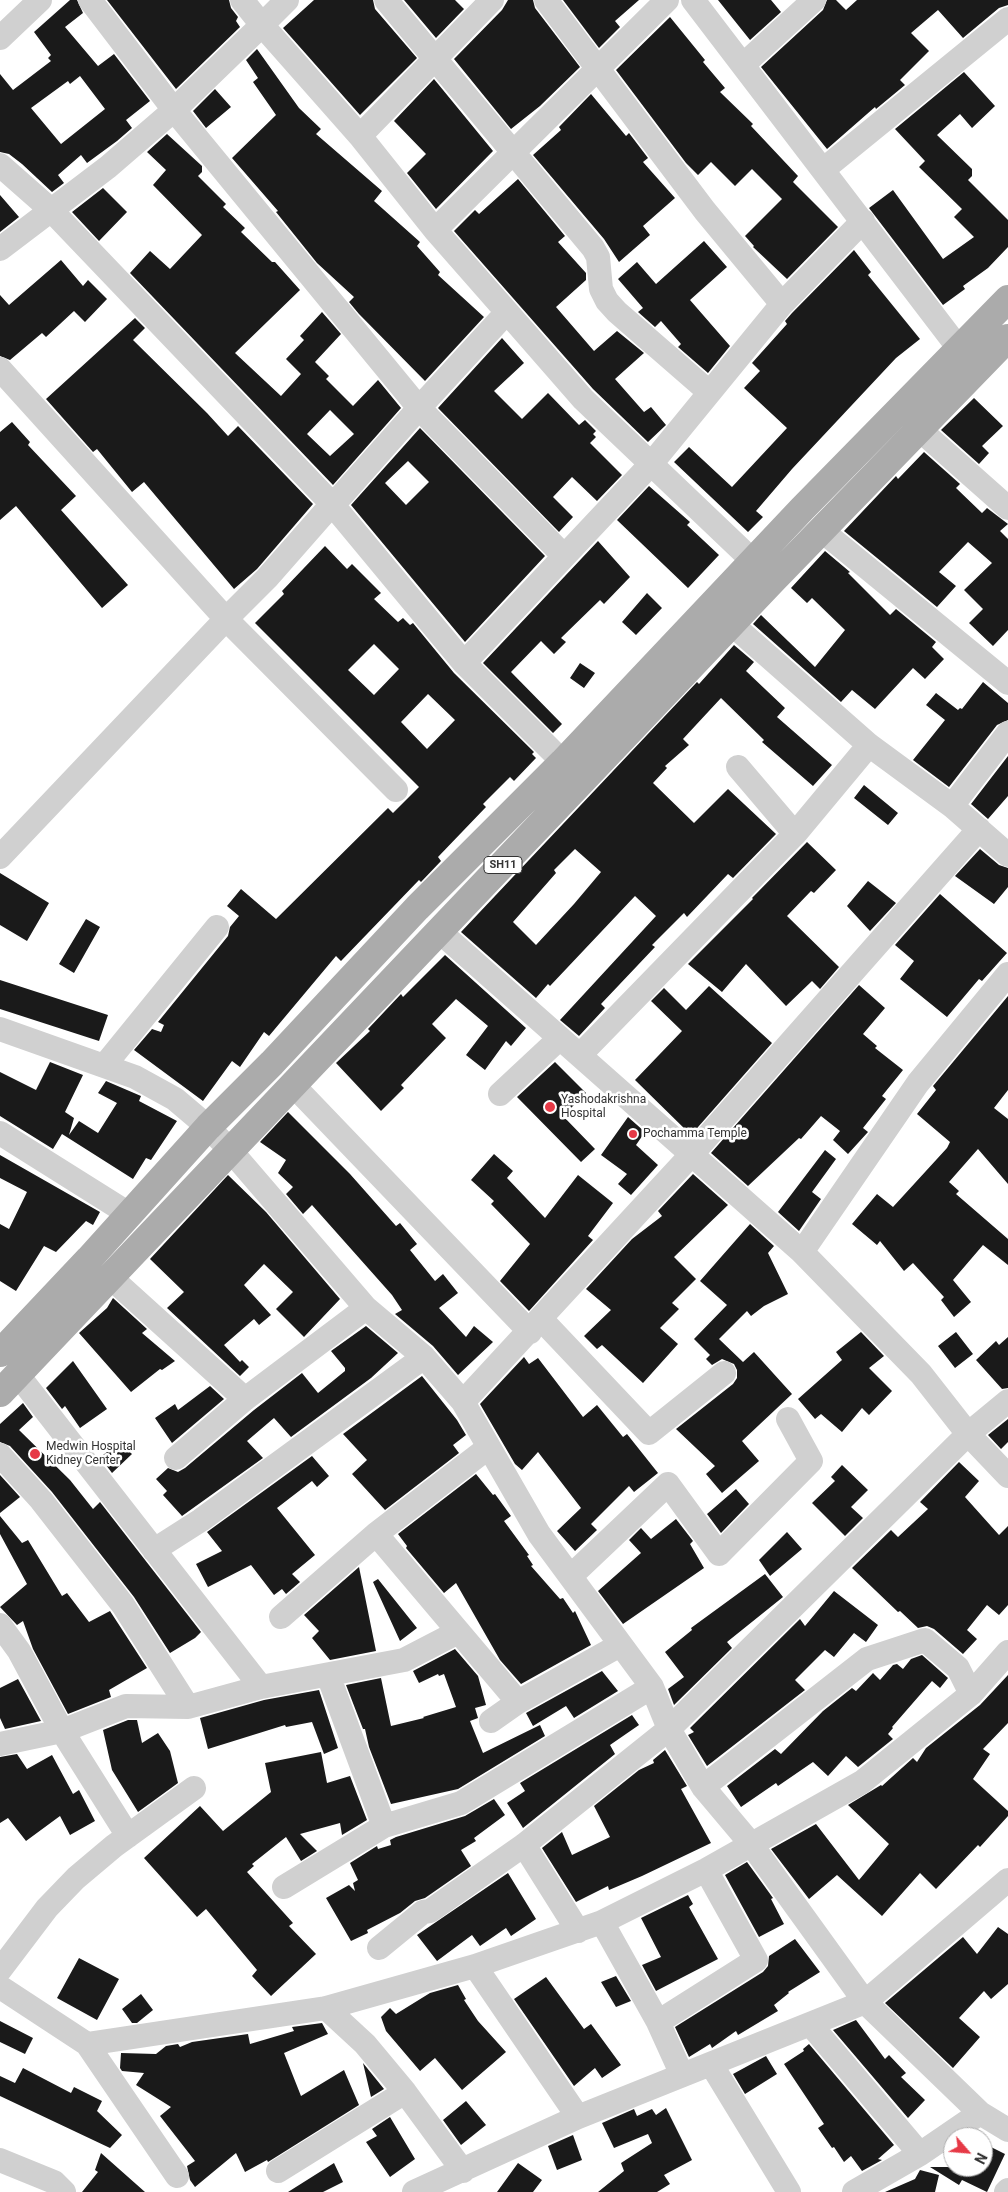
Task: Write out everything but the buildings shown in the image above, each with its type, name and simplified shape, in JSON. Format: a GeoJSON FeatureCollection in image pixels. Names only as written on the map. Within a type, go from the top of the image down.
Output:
{"type":"FeatureCollection","features":[{"type":"Feature","properties":{"kind":"main road","name":"SH11"},"geometry":{"type":"LineString","coordinates":[[9,1384],[731,624],[920,430],[1008,299]]}},
{"type":"Feature","properties":{"kind":"main road","name":"SH11"},"geometry":{"type":"LineString","coordinates":[[0,1352],[208,1127],[272,1064],[417,908],[563,762],[802,509],[968,360],[1008,338]]}},
{"type":"Feature","properties":{"kind":"street"},"geometry":{"type":"LineString","coordinates":[[0,38],[40,0]]}},
{"type":"Feature","properties":{"kind":"street"},"geometry":{"type":"LineString","coordinates":[[90,0],[174,110],[419,408],[564,556]]}},
{"type":"Feature","properties":{"kind":"street"},"geometry":{"type":"LineString","coordinates":[[242,0],[360,136],[435,230],[583,399],[753,561]]}},
{"type":"Feature","properties":{"kind":"street"},"geometry":{"type":"LineString","coordinates":[[0,249],[50,209],[108,167],[174,110],[287,0]]}},
{"type":"Feature","properties":{"kind":"street"},"geometry":{"type":"LineString","coordinates":[[386,0],[433,59],[593,248],[598,257],[601,289],[617,312],[709,392]]}},
{"type":"Feature","properties":{"kind":"street"},"geometry":{"type":"LineString","coordinates":[[360,136],[492,0]]}},
{"type":"Feature","properties":{"kind":"street"},"geometry":{"type":"LineString","coordinates":[[546,0],[599,67],[705,211],[782,304]]}},
{"type":"Feature","properties":{"kind":"street"},"geometry":{"type":"LineString","coordinates":[[435,230],[667,0]]}},
{"type":"Feature","properties":{"kind":"street"},"geometry":{"type":"LineString","coordinates":[[693,0],[824,169],[968,360]]}},
{"type":"Feature","properties":{"kind":"street"},"geometry":{"type":"LineString","coordinates":[[743,65],[814,0]]}},
{"type":"Feature","properties":{"kind":"street"},"geometry":{"type":"LineString","coordinates":[[824,169],[1008,19]]}},
{"type":"Feature","properties":{"kind":"street"},"geometry":{"type":"LineString","coordinates":[[0,165],[50,209],[332,504],[464,663],[563,762]]}},
{"type":"Feature","properties":{"kind":"street"},"geometry":{"type":"LineString","coordinates":[[464,663],[652,463],[782,304],[863,221]]}},
{"type":"Feature","properties":{"kind":"street"},"geometry":{"type":"LineString","coordinates":[[0,856],[226,618],[267,578],[507,312]]}},
{"type":"Feature","properties":{"kind":"street"},"geometry":{"type":"LineString","coordinates":[[0,369],[226,618],[396,790]]}},
{"type":"Feature","properties":{"kind":"street"},"geometry":{"type":"LineString","coordinates":[[920,430],[1008,508]]}},
{"type":"Feature","properties":{"kind":"street"},"geometry":{"type":"LineString","coordinates":[[821,530],[1008,683]]}},
{"type":"Feature","properties":{"kind":"street"},"geometry":{"type":"LineString","coordinates":[[711,606],[869,745],[952,806],[1008,855]]}},
{"type":"Feature","properties":{"kind":"street"},"geometry":{"type":"LineString","coordinates":[[952,806],[1008,733]]}},
{"type":"Feature","properties":{"kind":"street"},"geometry":{"type":"LineString","coordinates":[[580,1055],[795,834],[869,745]]}},
{"type":"Feature","properties":{"kind":"street"},"geometry":{"type":"LineString","coordinates":[[738,767],[795,834]]}},
{"type":"Feature","properties":{"kind":"street"},"geometry":{"type":"LineString","coordinates":[[463,1402],[536,1326],[692,1154],[979,829]]}},
{"type":"Feature","properties":{"kind":"street"},"geometry":{"type":"LineString","coordinates":[[104,1066],[217,927]]}},
{"type":"Feature","properties":{"kind":"street"},"geometry":{"type":"LineString","coordinates":[[440,932],[802,1252],[921,1374],[968,1434],[1008,1476]]}},
{"type":"Feature","properties":{"kind":"street"},"geometry":{"type":"LineString","coordinates":[[802,1252],[918,1082],[1008,974]]}},
{"type":"Feature","properties":{"kind":"street"},"geometry":{"type":"LineString","coordinates":[[0,1029],[135,1077],[175,1099],[208,1127],[230,1151],[366,1308],[424,1357],[463,1402],[539,1534],[572,1575],[620,1645],[652,1687],[669,1729],[703,1787],[751,1844],[865,2002],[980,2113],[1007,2126]]}},
{"type":"Feature","properties":{"kind":"street"},"geometry":{"type":"LineString","coordinates":[[500,1094],[560,1038]]}},
{"type":"Feature","properties":{"kind":"street"},"geometry":{"type":"LineString","coordinates":[[292,1085],[536,1326],[649,1433],[724,1372]]}},
{"type":"Feature","properties":{"kind":"street"},"geometry":{"type":"LineString","coordinates":[[0,1132],[129,1214]]}},
{"type":"Feature","properties":{"kind":"street"},"geometry":{"type":"LineString","coordinates":[[110,1277],[246,1399]]}},
{"type":"Feature","properties":{"kind":"street"},"geometry":{"type":"LineString","coordinates":[[176,1458],[246,1399],[366,1308]]}},
{"type":"Feature","properties":{"kind":"street"},"geometry":{"type":"LineString","coordinates":[[154,1550],[201,1520],[424,1357]]}},
{"type":"Feature","properties":{"kind":"street"},"geometry":{"type":"LineString","coordinates":[[9,1384],[154,1550],[261,1687]]}},
{"type":"Feature","properties":{"kind":"street"},"geometry":{"type":"LineString","coordinates":[[378,1948],[423,1912],[430,1911],[524,1845],[669,1729],[968,1434],[1008,1401]]}},
{"type":"Feature","properties":{"kind":"street"},"geometry":{"type":"LineString","coordinates":[[572,1575],[668,1484],[719,1554],[812,1461],[788,1419]]}},
{"type":"Feature","properties":{"kind":"street"},"geometry":{"type":"LineString","coordinates":[[281,1616],[376,1534],[489,1447]]}},
{"type":"Feature","properties":{"kind":"street"},"geometry":{"type":"LineString","coordinates":[[0,1455],[41,1500],[122,1605],[188,1707]]}},
{"type":"Feature","properties":{"kind":"street"},"geometry":{"type":"LineString","coordinates":[[376,1534],[518,1702]]}},
{"type":"Feature","properties":{"kind":"street"},"geometry":{"type":"LineString","coordinates":[[0,1625],[20,1651],[62,1731],[128,1836]]}},
{"type":"Feature","properties":{"kind":"street"},"geometry":{"type":"LineString","coordinates":[[0,1744],[62,1731],[126,1706],[188,1707],[261,1687],[404,1660],[458,1632]]}},
{"type":"Feature","properties":{"kind":"street"},"geometry":{"type":"LineString","coordinates":[[703,1787],[867,1659],[925,1640],[958,1668],[971,1694]]}},
{"type":"Feature","properties":{"kind":"street"},"geometry":{"type":"LineString","coordinates":[[491,1722],[518,1702],[620,1645]]}},
{"type":"Feature","properties":{"kind":"street"},"geometry":{"type":"LineString","coordinates":[[87,2044],[326,2008],[476,1966],[602,1922],[706,1870],[862,1782],[971,1694],[1008,1652]]}},
{"type":"Feature","properties":{"kind":"street"},"geometry":{"type":"LineString","coordinates":[[328,1675],[384,1826]]}},
{"type":"Feature","properties":{"kind":"street"},"geometry":{"type":"LineString","coordinates":[[284,1887],[384,1826],[461,1803],[652,1687]]}},
{"type":"Feature","properties":{"kind":"street"},"geometry":{"type":"LineString","coordinates":[[0,1970],[46,1908],[76,1878],[128,1836],[194,1788]]}},
{"type":"Feature","properties":{"kind":"street"},"geometry":{"type":"LineString","coordinates":[[524,1845],[578,1931]]}},
{"type":"Feature","properties":{"kind":"street"},"geometry":{"type":"LineString","coordinates":[[658,2022],[756,1960],[706,1870]]}},
{"type":"Feature","properties":{"kind":"street"},"geometry":{"type":"LineString","coordinates":[[414,2192],[578,2117],[865,2002],[1008,1880]]}},
{"type":"Feature","properties":{"kind":"street"},"geometry":{"type":"LineString","coordinates":[[602,1922],[658,2022],[682,2075]]}},
{"type":"Feature","properties":{"kind":"street"},"geometry":{"type":"LineString","coordinates":[[476,1966],[578,2117]]}},
{"type":"Feature","properties":{"kind":"street"},"geometry":{"type":"LineString","coordinates":[[0,1987],[87,2044],[183,2184]]}},
{"type":"Feature","properties":{"kind":"street"},"geometry":{"type":"LineString","coordinates":[[326,2008],[365,2044],[405,2092],[462,2171]]}},
{"type":"Feature","properties":{"kind":"street"},"geometry":{"type":"LineString","coordinates":[[810,2024],[920,2154]]}},
{"type":"Feature","properties":{"kind":"street"},"geometry":{"type":"LineString","coordinates":[[711,2064],[790,2192]]}},
{"type":"Feature","properties":{"kind":"street"},"geometry":{"type":"LineString","coordinates":[[278,2171],[405,2092]]}},
{"type":"Feature","properties":{"kind":"street"},"geometry":{"type":"LineString","coordinates":[[854,2192],[920,2154],[980,2113]]}},
{"type":"Feature","properties":{"kind":"street"},"geometry":{"type":"LineString","coordinates":[[0,2160],[54,2182],[64,2192]]}},
{"type":"Feature","properties":{"kind":"place","name":"Yashodakrishna Hospital"},"geometry":{"type":"Point","coordinates":[550,1107]}},
{"type":"Feature","properties":{"kind":"place","name":"Pochamma Temple"},"geometry":{"type":"Point","coordinates":[633,1134]}},
{"type":"Feature","properties":{"kind":"place","name":"Medwin Hospital Kidney Center"},"geometry":{"type":"Point","coordinates":[35,1454]}}]}
